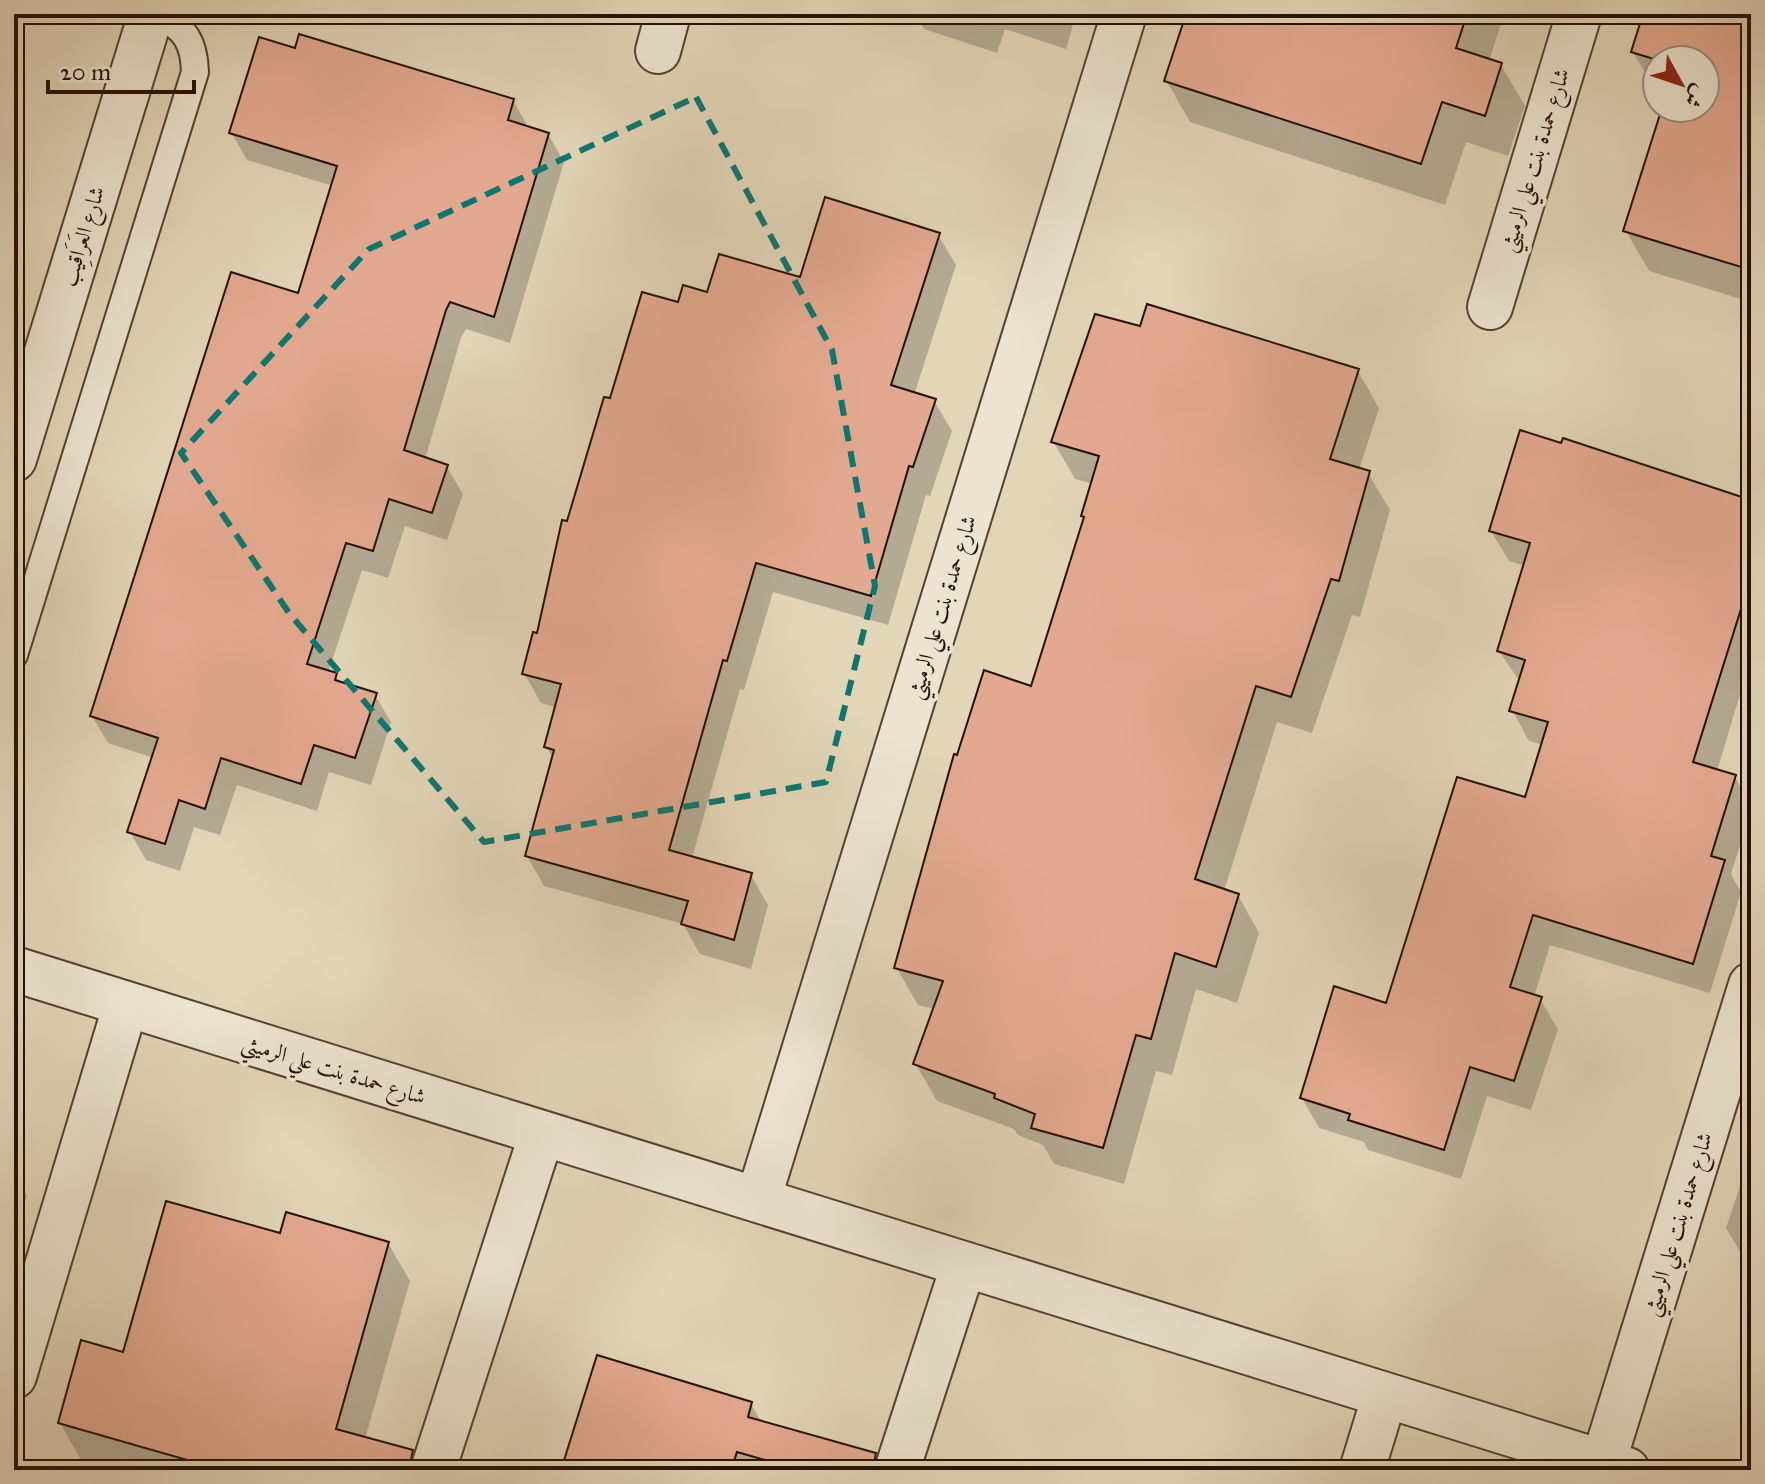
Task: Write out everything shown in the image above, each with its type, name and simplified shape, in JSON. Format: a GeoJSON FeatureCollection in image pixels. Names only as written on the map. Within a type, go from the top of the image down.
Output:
{"type":"FeatureCollection","features":[{"type":"Feature","properties":{"kind":"street","name":"شارع العَرَاقِيب"},"geometry":{"type":"LineString","coordinates":[[14,459],[151,14]]}},
{"type":"Feature","properties":{"kind":"street","name":"شارع حمدة بنت علي الرميثي"},"geometry":{"type":"LineString","coordinates":[[758,1200],[1124,14]]}},
{"type":"Feature","properties":{"kind":"street","name":"شارع حمدة بنت علي الرميثي"},"geometry":{"type":"LineString","coordinates":[[1490,307],[1579,14]]}},
{"type":"Feature","properties":{"kind":"street","name":"شارع حمدة بنت علي الرميثي"},"geometry":{"type":"LineString","coordinates":[[14,969],[1615,1466],[1751,985]]}},
{"type":"Feature","properties":{"kind":"street"},"geometry":{"type":"LineString","coordinates":[[14,1376],[126,1004]]}},
{"type":"Feature","properties":{"kind":"street"},"geometry":{"type":"LineString","coordinates":[[433,1470],[542,1133]]}},
{"type":"Feature","properties":{"kind":"street"},"geometry":{"type":"LineString","coordinates":[[897,1470],[964,1264]]}},
{"type":"Feature","properties":{"kind":"street"},"geometry":{"type":"LineString","coordinates":[[1362,1470],[1385,1395]]}},
{"type":"Feature","properties":{"kind":"lane"},"geometry":{"type":"LineString","coordinates":[[14,655],[195,72],[190,40],[183,29],[160,14]]}},
{"type":"Feature","properties":{"kind":"highlighted area"},"geometry":{"type":"Polygon","coordinates":[[[696,97],[832,350],[875,586],[826,782],[484,842],[289,613],[181,453],[369,249],[696,97]]]}},
{"type":"Feature","properties":{"kind":"building"},"geometry":{"type":"Polygon","coordinates":[[[1186,14],[1467,14],[1456,48],[1502,63],[1485,116],[1442,102],[1421,164],[1164,81],[1186,14]]]}},
{"type":"Feature","properties":{"kind":"building"},"geometry":{"type":"Polygon","coordinates":[[[1643,14],[1717,14],[1751,25],[1751,270],[1623,231],[1657,124],[1721,124],[1721,44],[1641,44],[1641,55],[1631,52],[1643,14]]]}},
{"type":"Feature","properties":{"kind":"building"},"geometry":{"type":"Polygon","coordinates":[[[299,34],[514,99],[508,120],[549,133],[494,317],[450,302],[446,310],[404,450],[448,465],[432,513],[389,499],[373,551],[346,543],[307,664],[337,673],[335,680],[377,693],[355,758],[314,745],[301,784],[221,758],[205,809],[179,800],[165,844],[127,832],[158,738],[90,716],[231,272],[298,293],[337,166],[229,133],[259,37],[295,48],[299,34]]]}},
{"type":"Feature","properties":{"kind":"building"},"geometry":{"type":"Polygon","coordinates":[[[825,197],[940,233],[891,385],[936,399],[913,467],[909,466],[871,596],[756,563],[727,661],[723,660],[669,850],[752,873],[734,940],[681,924],[688,901],[525,856],[554,750],[544,747],[561,684],[522,674],[533,632],[537,633],[562,520],[567,521],[604,397],[610,398],[642,292],[678,302],[683,285],[707,292],[719,254],[800,277],[825,197]]]}},
{"type":"Feature","properties":{"kind":"building"},"geometry":{"type":"Polygon","coordinates":[[[1147,304],[1359,369],[1330,459],[1370,471],[1339,581],[1331,579],[1291,697],[1256,686],[1195,879],[1239,894],[1216,967],[1175,953],[1151,1039],[1136,1035],[1103,1148],[1031,1128],[1035,1114],[994,1098],[995,1094],[913,1064],[943,981],[894,968],[954,754],[957,755],[984,670],[1031,686],[1084,517],[1081,516],[1099,456],[1051,442],[1095,314],[1140,326],[1147,304]]]}},
{"type":"Feature","properties":{"kind":"building"},"geometry":{"type":"Polygon","coordinates":[[[1520,430],[1561,443],[1563,438],[1751,500],[1751,577],[1693,762],[1736,775],[1711,856],[1725,860],[1693,964],[1533,915],[1510,987],[1542,997],[1514,1081],[1470,1067],[1444,1150],[1348,1120],[1350,1114],[1300,1098],[1334,986],[1386,1003],[1457,777],[1525,797],[1548,722],[1509,711],[1525,660],[1497,651],[1530,543],[1489,531],[1520,430]]]}},
{"type":"Feature","properties":{"kind":"building"},"geometry":{"type":"Polygon","coordinates":[[[166,1201],[280,1233],[286,1212],[389,1242],[336,1429],[413,1450],[409,1470],[222,1470],[58,1423],[81,1340],[123,1352],[166,1201]]]}},
{"type":"Feature","properties":{"kind":"building"},"geometry":{"type":"Polygon","coordinates":[[[597,1355],[752,1402],[748,1417],[876,1453],[873,1470],[800,1470],[737,1452],[731,1470],[561,1470],[597,1355]]]}}]}
